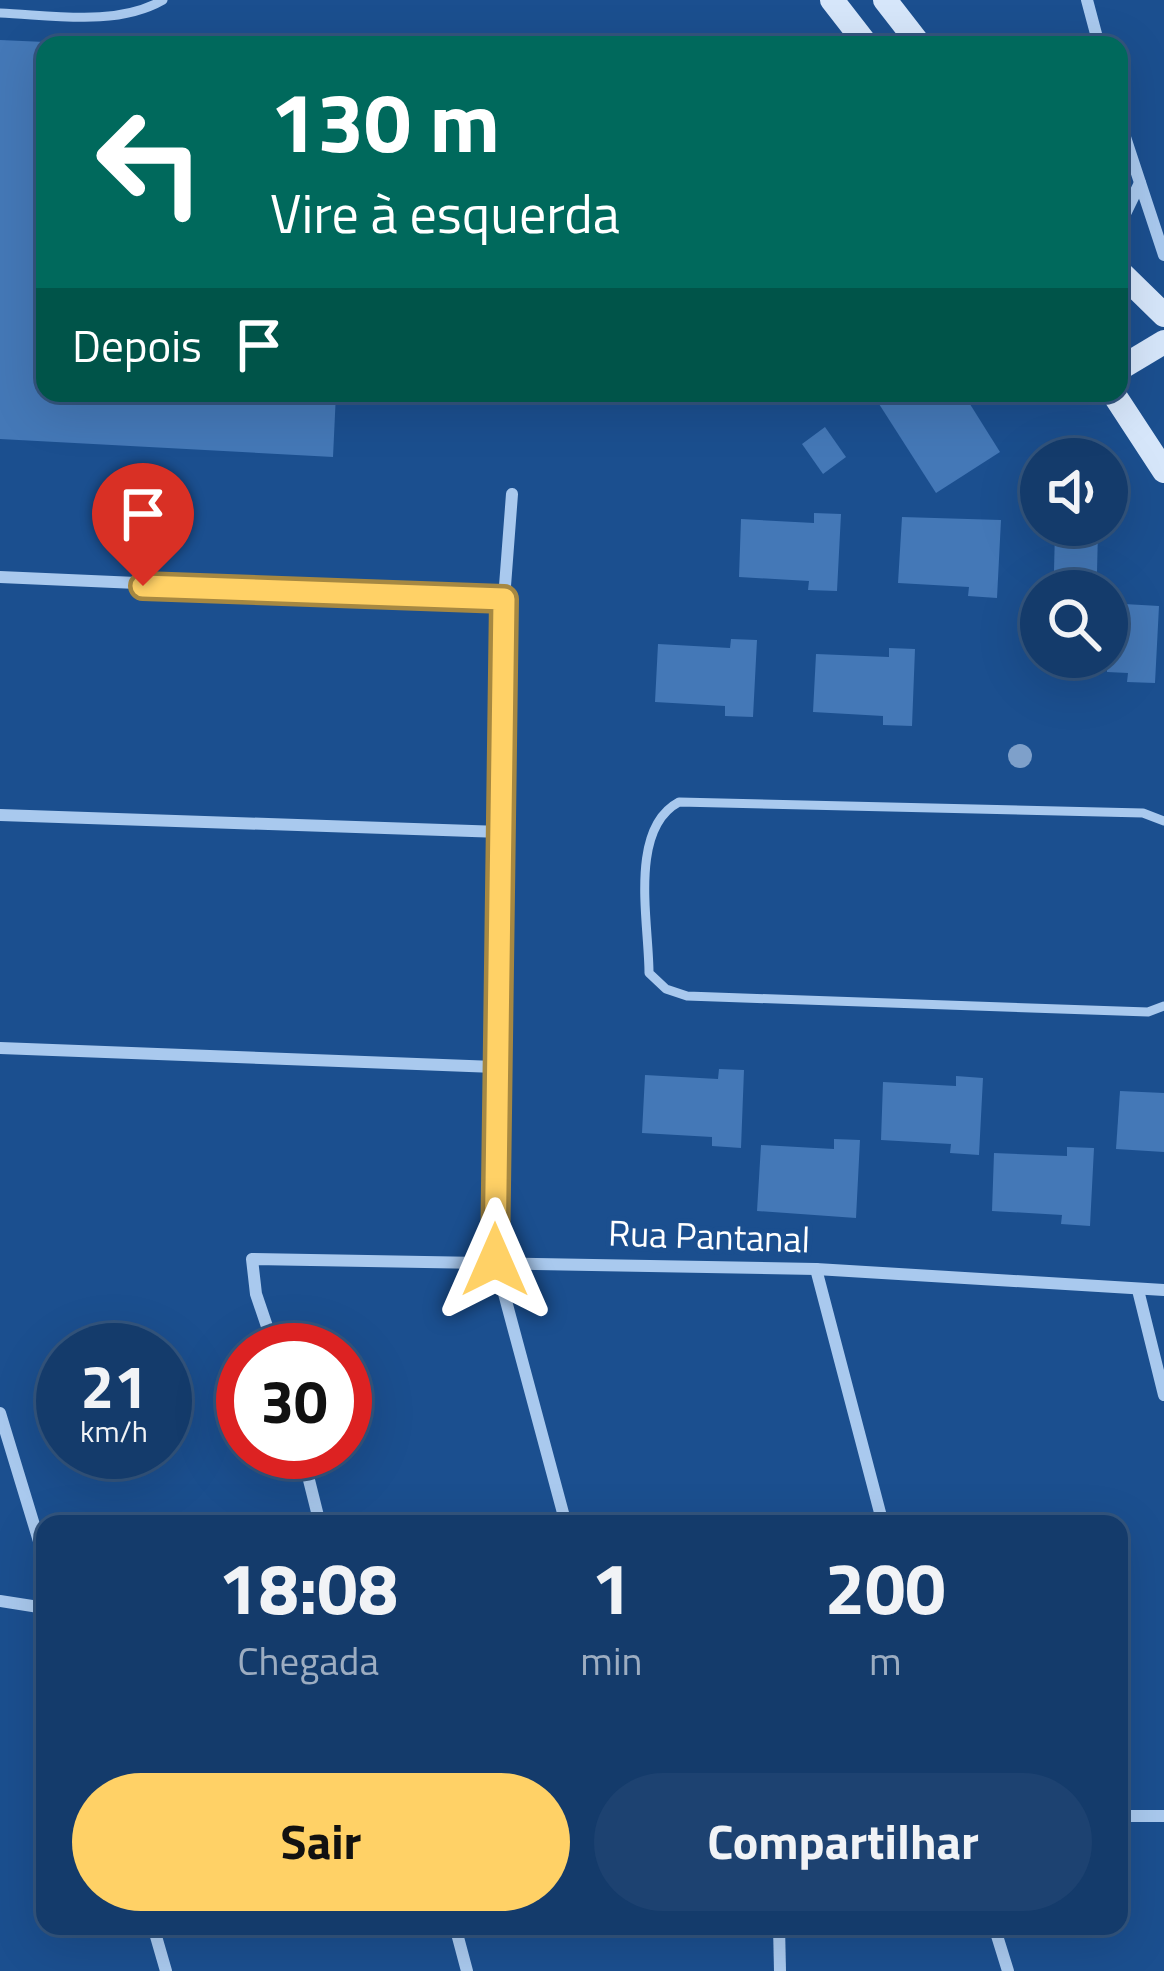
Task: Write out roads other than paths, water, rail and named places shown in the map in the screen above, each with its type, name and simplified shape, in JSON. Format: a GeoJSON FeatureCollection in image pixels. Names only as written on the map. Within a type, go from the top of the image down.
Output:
{"type":"FeatureCollection","features":[{"type":"Feature","properties":{"kind":"street"},"geometry":{"type":"LineString","coordinates":[[832,0],[860,36]]}},
{"type":"Feature","properties":{"kind":"street"},"geometry":{"type":"LineString","coordinates":[[885,0],[913,36]]}},
{"type":"Feature","properties":{"kind":"street"},"geometry":{"type":"LineString","coordinates":[[1087,0],[1097,36]]}},
{"type":"Feature","properties":{"kind":"street"},"geometry":{"type":"LineString","coordinates":[[1128,144],[1164,255]]}},
{"type":"Feature","properties":{"kind":"street"},"geometry":{"type":"LineString","coordinates":[[1128,208],[1141,182]]}},
{"type":"Feature","properties":{"kind":"street"},"geometry":{"type":"LineString","coordinates":[[1128,281],[1164,315]]}},
{"type":"Feature","properties":{"kind":"street"},"geometry":{"type":"LineString","coordinates":[[1128,364],[1164,342]]}},
{"type":"Feature","properties":{"kind":"street"},"geometry":{"type":"LineString","coordinates":[[1119,402],[1164,471]]}},
{"type":"Feature","properties":{"kind":"street"},"geometry":{"type":"LineString","coordinates":[[512,494],[504,599],[495,1260],[564,1515]]}},
{"type":"Feature","properties":{"kind":"street"},"geometry":{"type":"LineString","coordinates":[[0,577],[504,599]]}},
{"type":"Feature","properties":{"kind":"street"},"geometry":{"type":"LineString","coordinates":[[0,814],[501,832]]}},
{"type":"Feature","properties":{"kind":"street"},"geometry":{"type":"LineString","coordinates":[[0,1048],[495,1067]]}},
{"type":"Feature","properties":{"kind":"street","name":"Rua Pantanal"},"geometry":{"type":"LineString","coordinates":[[267,1323],[252,1259],[816,1269],[1164,1290]]}},
{"type":"Feature","properties":{"kind":"street"},"geometry":{"type":"LineString","coordinates":[[816,1269],[882,1515]]}},
{"type":"Feature","properties":{"kind":"street"},"geometry":{"type":"LineString","coordinates":[[1138,1290],[1164,1396]]}},
{"type":"Feature","properties":{"kind":"street"},"geometry":{"type":"LineString","coordinates":[[0,1413],[36,1531]]}},
{"type":"Feature","properties":{"kind":"street"},"geometry":{"type":"LineString","coordinates":[[309,1479],[318,1515]]}},
{"type":"Feature","properties":{"kind":"street"},"geometry":{"type":"LineString","coordinates":[[0,1601],[36,1607]]}},
{"type":"Feature","properties":{"kind":"street"},"geometry":{"type":"LineString","coordinates":[[1128,1816],[1164,1816]]}},
{"type":"Feature","properties":{"kind":"street"},"geometry":{"type":"LineString","coordinates":[[156,1935],[166,1971]]}},
{"type":"Feature","properties":{"kind":"street"},"geometry":{"type":"LineString","coordinates":[[457,1935],[467,1971]]}},
{"type":"Feature","properties":{"kind":"street"},"geometry":{"type":"LineString","coordinates":[[779,1935],[780,1971]]}},
{"type":"Feature","properties":{"kind":"street"},"geometry":{"type":"LineString","coordinates":[[997,1935],[1008,1971]]}},
{"type":"Feature","properties":{"kind":"lane"},"geometry":{"type":"LineString","coordinates":[[0,14],[100,17],[146,10],[163,0]]}},
{"type":"Feature","properties":{"kind":"lane"},"geometry":{"type":"LineString","coordinates":[[1164,821],[1143,813],[679,802],[661,811],[648,836],[650,973],[666,988],[687,996],[1148,1012],[1164,1006]]}}]}
